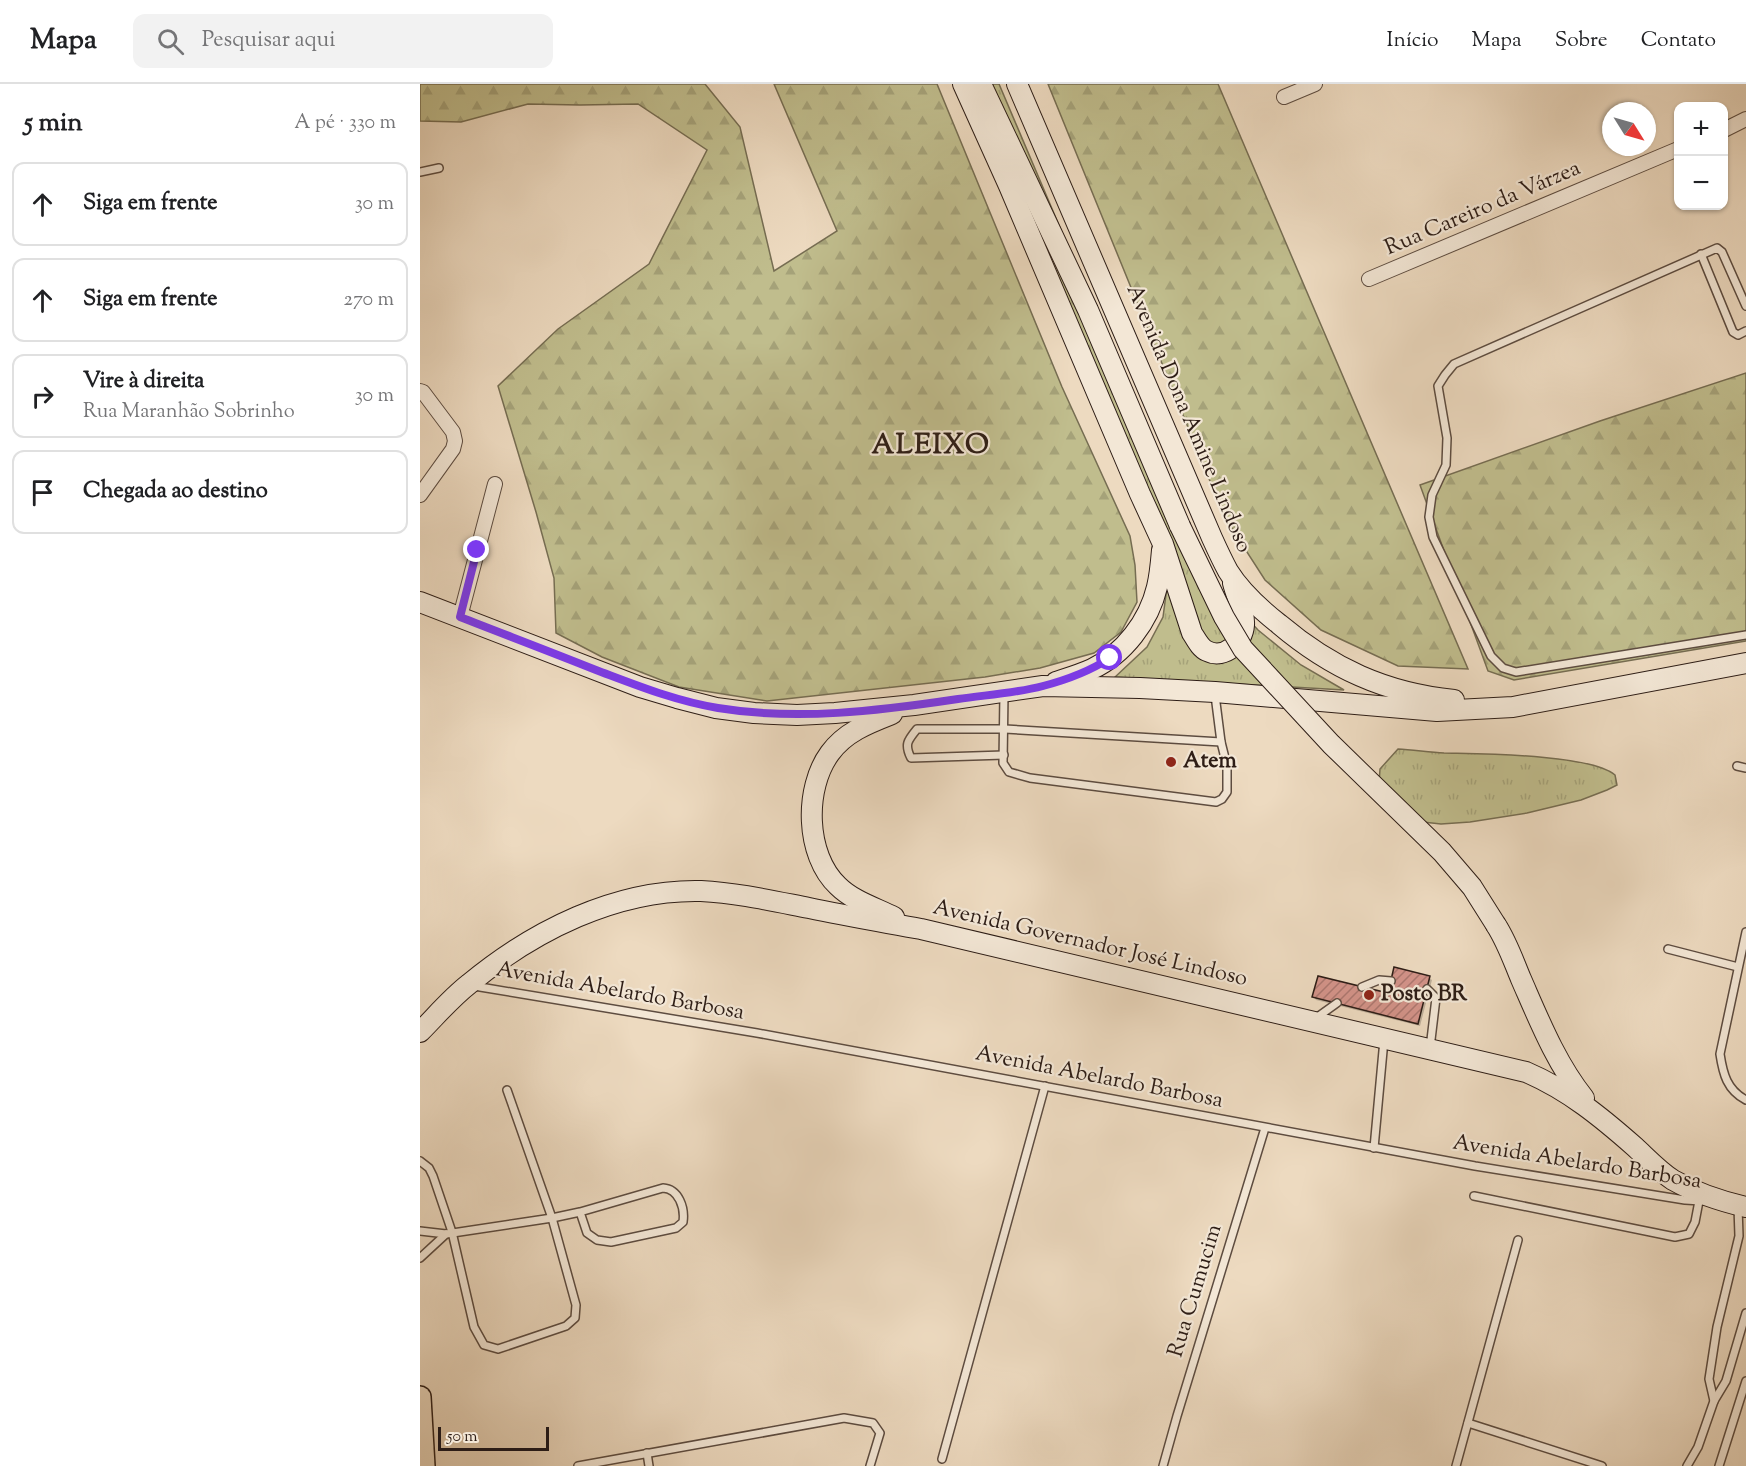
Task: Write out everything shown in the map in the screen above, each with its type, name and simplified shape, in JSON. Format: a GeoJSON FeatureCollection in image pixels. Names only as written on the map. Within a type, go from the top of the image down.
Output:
{"type":"FeatureCollection","features":[{"type":"Feature","properties":{"kind":"main road"},"geometry":{"type":"LineString","coordinates":[[963,84],[1163,544],[1192,633],[1207,651],[1218,653],[1228,651],[1238,644],[1243,634],[1245,622],[1229,572]]}},
{"type":"Feature","properties":{"kind":"main road"},"geometry":{"type":"LineString","coordinates":[[981,84],[1088,310],[1180,526],[1224,617],[1243,649],[1331,744],[1442,852],[1472,887],[1507,943],[1543,1030],[1568,1076],[1594,1112]]}},
{"type":"Feature","properties":{"kind":"main road","name":"Avenida Dona Amine Lindoso"},"geometry":{"type":"LineString","coordinates":[[1017,84],[1212,538],[1229,572],[1257,606],[1300,642],[1340,667],[1371,682],[1435,698],[1513,707]]}},
{"type":"Feature","properties":{"kind":"main road"},"geometry":{"type":"LineString","coordinates":[[1043,686],[1092,669],[1125,645],[1145,617],[1157,589],[1163,544]]}},
{"type":"Feature","properties":{"kind":"main road"},"geometry":{"type":"LineString","coordinates":[[420,602],[640,687],[676,698],[716,708],[796,715],[914,705],[1043,686],[1215,692],[1437,711],[1513,707],[1746,663]]}},
{"type":"Feature","properties":{"kind":"main road"},"geometry":{"type":"LineString","coordinates":[[914,705],[863,725],[830,753],[819,774],[814,792],[811,823],[821,863],[838,886],[867,905],[921,929]]}},
{"type":"Feature","properties":{"kind":"main road","name":"Avenida Governador José Lindoso"},"geometry":{"type":"LineString","coordinates":[[420,1032],[468,985],[512,953],[573,918],[626,901],[675,892],[740,894],[921,929],[1526,1072],[1554,1085],[1594,1112],[1671,1178],[1736,1205]]}},
{"type":"Feature","properties":{"kind":"main road"},"geometry":{"type":"LineString","coordinates":[[420,1397],[424,1466]]}},
{"type":"Feature","properties":{"kind":"street"},"geometry":{"type":"LineString","coordinates":[[1284,97],[1315,84]]}},
{"type":"Feature","properties":{"kind":"street"},"geometry":{"type":"LineString","coordinates":[[1728,128],[1746,119]]}},
{"type":"Feature","properties":{"kind":"street","name":"Rua Careiro da Várzea"},"geometry":{"type":"LineString","coordinates":[[1369,279],[1674,151]]}},
{"type":"Feature","properties":{"kind":"street"},"geometry":{"type":"LineString","coordinates":[[420,391],[453,432],[455,441],[453,449],[420,495]]}},
{"type":"Feature","properties":{"kind":"street"},"geometry":{"type":"LineString","coordinates":[[460,617],[495,483]]}},
{"type":"Feature","properties":{"kind":"lane"},"geometry":{"type":"LineString","coordinates":[[420,172],[439,168]]}},
{"type":"Feature","properties":{"kind":"lane"},"geometry":{"type":"LineString","coordinates":[[1746,306],[1722,252],[1717,248],[1454,364],[1438,386],[1447,438],[1446,465],[1432,495],[1429,518],[1433,537],[1491,656],[1503,668],[1516,672],[1746,635]]}},
{"type":"Feature","properties":{"kind":"lane"},"geometry":{"type":"LineString","coordinates":[[1701,254],[1733,332],[1738,335],[1746,332]]}},
{"type":"Feature","properties":{"kind":"lane"},"geometry":{"type":"LineString","coordinates":[[1004,692],[1003,763],[1009,772],[1030,778],[1216,802],[1222,799],[1227,792],[1227,765],[1221,742],[1215,692]]}},
{"type":"Feature","properties":{"kind":"lane"},"geometry":{"type":"LineString","coordinates":[[1004,755],[911,758],[907,750],[908,740],[917,729],[1005,729],[1221,742]]}},
{"type":"Feature","properties":{"kind":"lane"},"geometry":{"type":"LineString","coordinates":[[1737,766],[1746,768]]}},
{"type":"Feature","properties":{"kind":"lane"},"geometry":{"type":"LineString","coordinates":[[1746,932],[1720,1054],[1722,1070],[1728,1086],[1746,1100]]}},
{"type":"Feature","properties":{"kind":"lane"},"geometry":{"type":"LineString","coordinates":[[1668,949],[1738,967]]}},
{"type":"Feature","properties":{"kind":"lane"},"geometry":{"type":"LineString","coordinates":[[1362,987],[1378,980],[1391,981]]}},
{"type":"Feature","properties":{"kind":"lane","name":"Avenida Abelardo Barbosa"},"geometry":{"type":"LineString","coordinates":[[468,985],[757,1033],[1487,1168],[1685,1200],[1736,1205]]}},
{"type":"Feature","properties":{"kind":"lane"},"geometry":{"type":"LineString","coordinates":[[1426,989],[1436,998],[1430,1049]]}},
{"type":"Feature","properties":{"kind":"lane"},"geometry":{"type":"LineString","coordinates":[[1311,1021],[1337,1004]]}},
{"type":"Feature","properties":{"kind":"lane"},"geometry":{"type":"LineString","coordinates":[[1374,1148],[1384,1039]]}},
{"type":"Feature","properties":{"kind":"lane"},"geometry":{"type":"LineString","coordinates":[[942,1460],[1045,1086]]}},
{"type":"Feature","properties":{"kind":"lane"},"geometry":{"type":"LineString","coordinates":[[420,1161],[429,1168],[474,1327],[484,1345],[498,1349],[566,1326],[574,1318],[576,1305],[552,1218],[507,1090]]}},
{"type":"Feature","properties":{"kind":"lane","name":"Rua Cumucim"},"geometry":{"type":"LineString","coordinates":[[1163,1466],[1265,1128]]}},
{"type":"Feature","properties":{"kind":"lane"},"geometry":{"type":"LineString","coordinates":[[420,1231],[449,1233],[552,1218],[663,1188],[671,1189],[677,1194],[684,1212],[684,1222],[676,1228],[611,1242],[597,1240],[587,1233],[580,1212]]}},
{"type":"Feature","properties":{"kind":"lane"},"geometry":{"type":"LineString","coordinates":[[1474,1196],[1675,1237],[1689,1234],[1695,1222],[1699,1201]]}},
{"type":"Feature","properties":{"kind":"lane"},"geometry":{"type":"LineString","coordinates":[[1714,1401],[1709,1379],[1717,1328],[1742,1237],[1736,1205]]}},
{"type":"Feature","properties":{"kind":"lane"},"geometry":{"type":"LineString","coordinates":[[420,1258],[449,1233]]}},
{"type":"Feature","properties":{"kind":"lane"},"geometry":{"type":"LineString","coordinates":[[1456,1466],[1518,1240]]}},
{"type":"Feature","properties":{"kind":"lane"},"geometry":{"type":"LineString","coordinates":[[1687,1466],[1698,1447],[1714,1401],[1726,1380],[1746,1313]]}},
{"type":"Feature","properties":{"kind":"lane"},"geometry":{"type":"LineString","coordinates":[[1719,1466],[1746,1381]]}},
{"type":"Feature","properties":{"kind":"lane"},"geometry":{"type":"LineString","coordinates":[[578,1466],[844,1418],[873,1423],[880,1433],[870,1466]]}},
{"type":"Feature","properties":{"kind":"lane"},"geometry":{"type":"LineString","coordinates":[[1468,1423],[1602,1466]]}},
{"type":"Feature","properties":{"kind":"lane"},"geometry":{"type":"LineString","coordinates":[[647,1453],[649,1466]]}},
{"type":"Feature","properties":{"kind":"green space"},"geometry":{"type":"Polygon","coordinates":[[[420,84],[705,84],[740,127],[774,271],[837,231],[774,84],[937,84],[1062,387],[1130,536],[1135,565],[1137,602],[1121,632],[1094,653],[1040,668],[985,677],[767,701],[679,687],[602,657],[556,633],[554,578],[498,386],[558,329],[649,264],[707,150],[638,104],[528,104],[461,122],[420,121],[420,84]]]}},
{"type":"Feature","properties":{"kind":"green space"},"geometry":{"type":"Polygon","coordinates":[[[968,84],[999,84],[1194,543],[1221,590],[1258,630],[1301,665],[1344,690],[1115,677],[1147,647],[1163,617],[1169,572],[968,84]]]}},
{"type":"Feature","properties":{"kind":"green space"},"geometry":{"type":"Polygon","coordinates":[[[1048,84],[1218,84],[1468,669],[1398,666],[1321,630],[1265,580],[1225,518],[1048,84]]]}},
{"type":"Feature","properties":{"kind":"green space"},"geometry":{"type":"Polygon","coordinates":[[[1746,373],[1746,641],[1514,680],[1488,671],[1420,485],[1600,421],[1746,373]]]}},
{"type":"Feature","properties":{"kind":"green space"},"geometry":{"type":"Polygon","coordinates":[[[1398,749],[1559,759],[1602,768],[1615,775],[1617,785],[1581,800],[1527,813],[1470,822],[1441,824],[1414,821],[1378,798],[1380,769],[1398,749]]]}},
{"type":"Feature","properties":{"kind":"building","name":"Posto BR"},"geometry":{"type":"Polygon","coordinates":[[[1394,967],[1430,976],[1418,1024],[1312,997],[1318,976],[1388,993],[1394,967]]]}},
{"type":"Feature","properties":{"kind":"place","name":"Atem"},"geometry":{"type":"Point","coordinates":[1171,762]}},
{"type":"Feature","properties":{"kind":"place","name":"Posto BR"},"geometry":{"type":"Point","coordinates":[1369,995]}},
{"type":"Feature","properties":{"kind":"district","name":"ALEIXO"},"geometry":{"type":"Point","coordinates":[931,446]}},
{"type":"Feature","properties":{"kind":"route"},"geometry":{"type":"LineString","coordinates":[[477,550],[460,617],[640,687],[716,708],[796,715],[914,705],[1043,686],[1092,669],[1110,658]]}}]}
